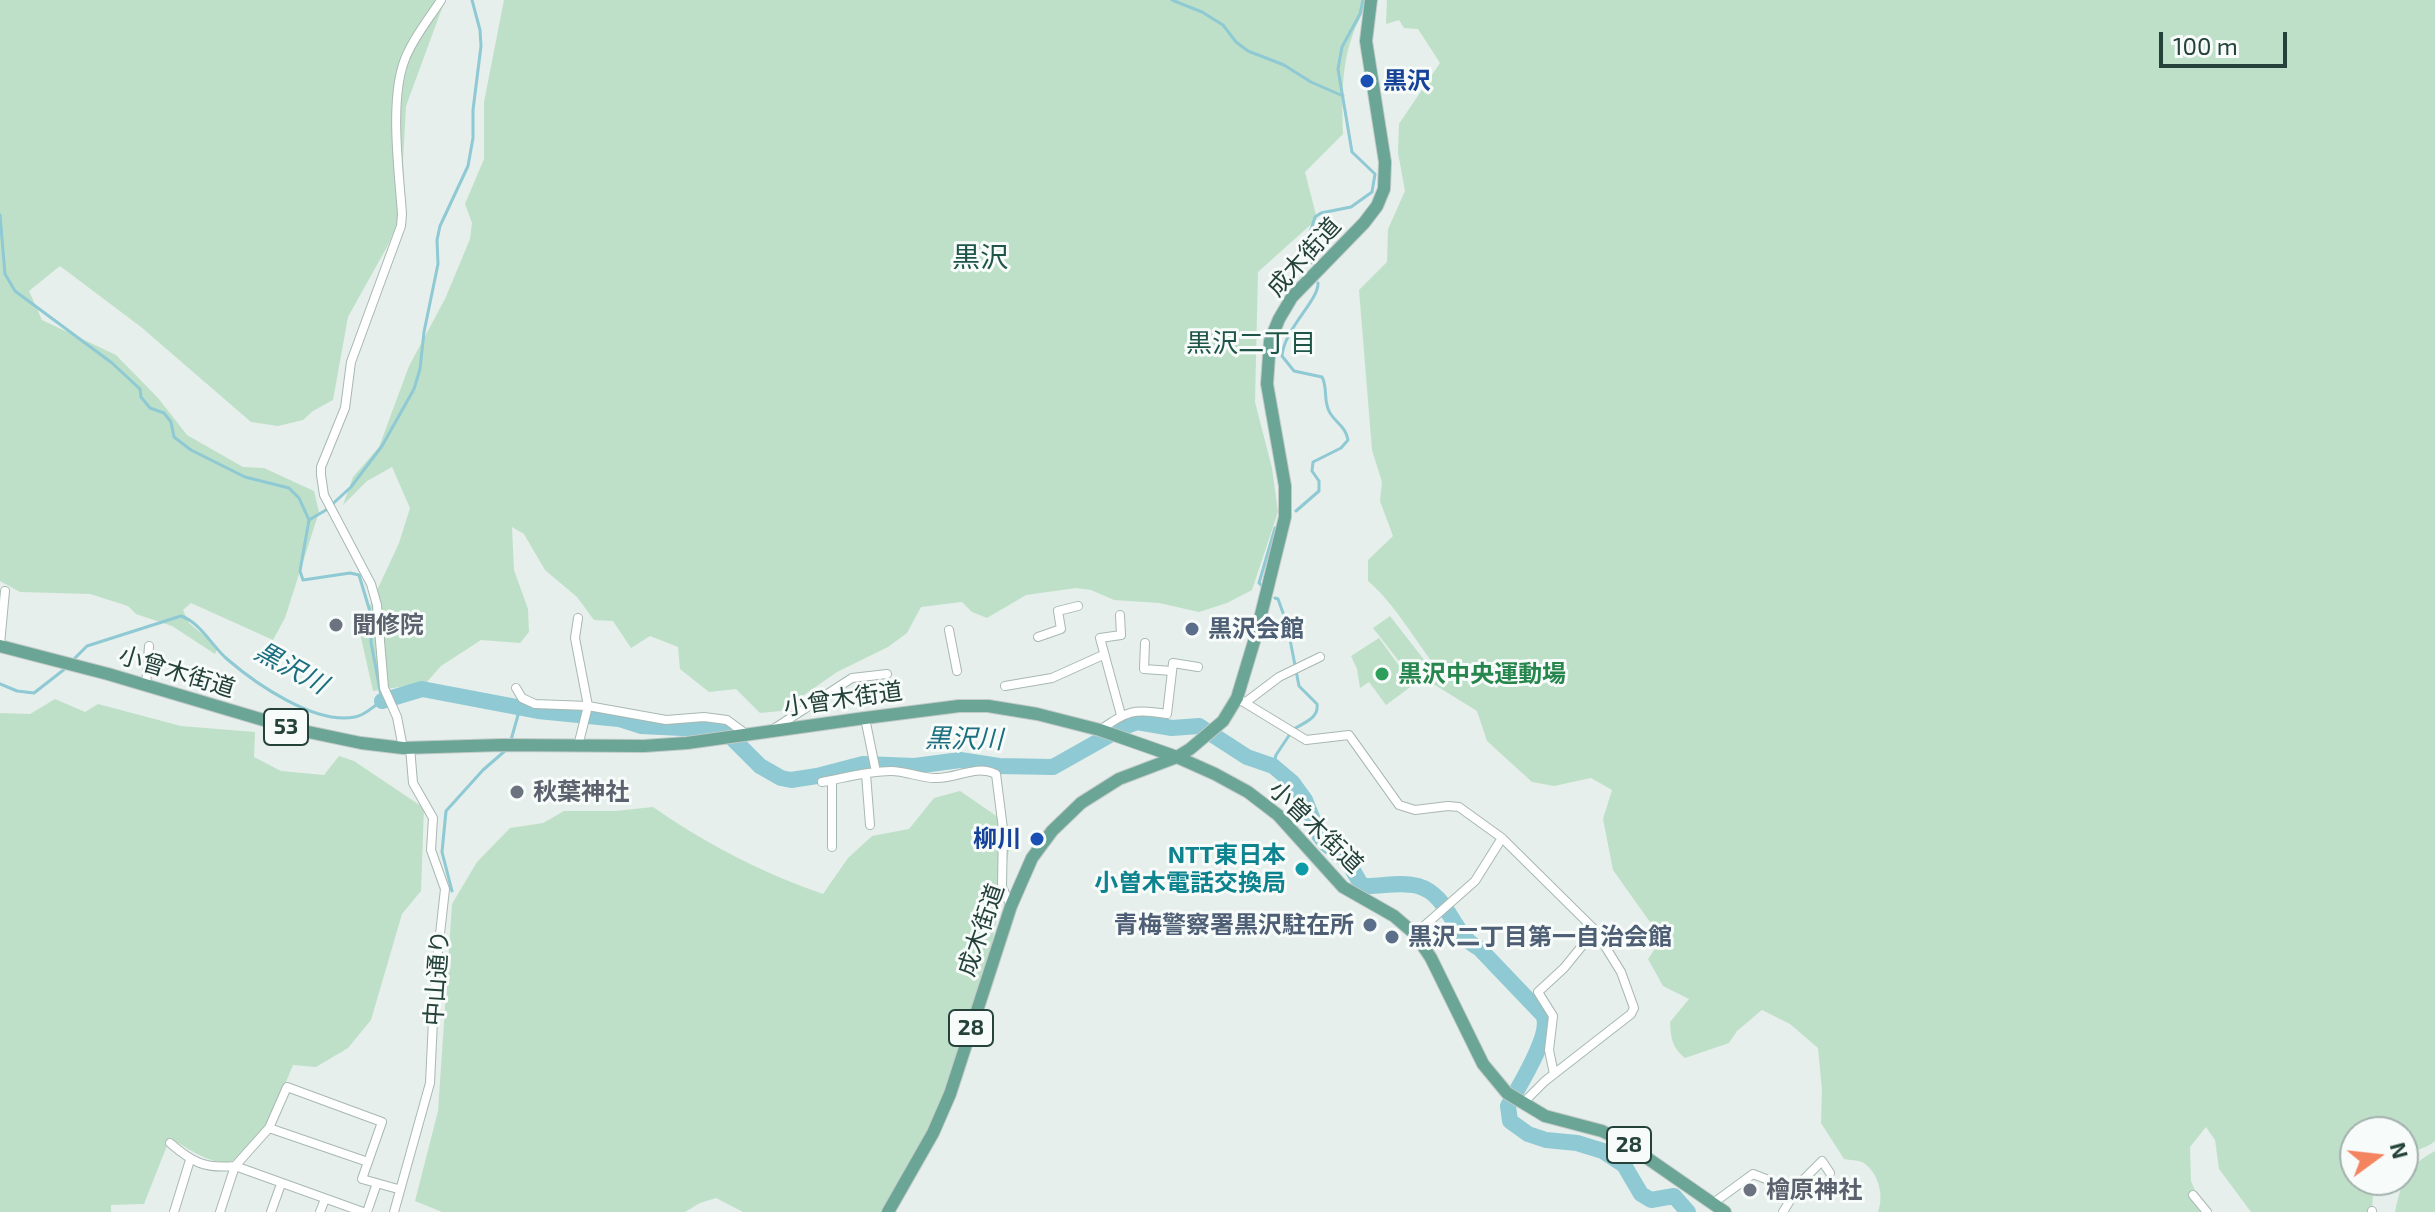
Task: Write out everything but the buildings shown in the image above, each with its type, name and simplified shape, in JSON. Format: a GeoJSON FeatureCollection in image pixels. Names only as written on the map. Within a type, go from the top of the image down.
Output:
{"type":"FeatureCollection","features":[{"type":"Feature","properties":{"kind":"main road","name":"成木街道"},"geometry":{"type":"LineString","coordinates":[[888,1212],[933,1133],[950,1094],[1011,906],[1032,858],[1061,822],[1102,788],[1135,771],[1177,757],[1216,727],[1242,700],[1286,511],[1285,486],[1267,384],[1270,341],[1295,293],[1364,223],[1377,206],[1384,189],[1385,162],[1366,41],[1371,0]]}},
{"type":"Feature","properties":{"kind":"main road","name":"小曾木街道"},"geometry":{"type":"LineString","coordinates":[[0,645],[332,739],[407,748],[644,746],[959,706],[988,706],[1037,714],[1102,731],[1177,757]]}},
{"type":"Feature","properties":{"kind":"main road"},"geometry":{"type":"LineString","coordinates":[[1135,771],[1140,756],[1136,743]]}},
{"type":"Feature","properties":{"kind":"main road","name":"小曽木街道"},"geometry":{"type":"LineString","coordinates":[[1177,757],[1233,783],[1261,801],[1296,832],[1339,883],[1354,895],[1394,916],[1415,934],[1431,958],[1483,1064],[1507,1093],[1549,1118],[1617,1138],[1725,1212]]}},
{"type":"Feature","properties":{"kind":"street","name":"中山通り"},"geometry":{"type":"LineString","coordinates":[[394,1212],[430,1083],[435,979],[445,889],[431,850],[433,818],[413,783],[407,748],[384,688],[377,605],[371,584],[324,495],[321,467],[345,408],[351,362],[401,226],[397,150],[401,73],[405,57],[441,0]]}},
{"type":"Feature","properties":{"kind":"street"},"geometry":{"type":"LineString","coordinates":[[0,645],[5,591]]}},
{"type":"Feature","properties":{"kind":"street"},"geometry":{"type":"LineString","coordinates":[[1038,637],[1061,629],[1058,611],[1078,606]]}},
{"type":"Feature","properties":{"kind":"street"},"geometry":{"type":"LineString","coordinates":[[1120,615],[1121,635],[1100,638],[1121,715]]}},
{"type":"Feature","properties":{"kind":"street"},"geometry":{"type":"LineString","coordinates":[[578,618],[575,638],[588,706],[578,746]]}},
{"type":"Feature","properties":{"kind":"street"},"geometry":{"type":"LineString","coordinates":[[949,630],[957,671]]}},
{"type":"Feature","properties":{"kind":"street"},"geometry":{"type":"LineString","coordinates":[[1145,643],[1144,669],[1172,671]]}},
{"type":"Feature","properties":{"kind":"street"},"geometry":{"type":"LineString","coordinates":[[146,686],[149,646]]}},
{"type":"Feature","properties":{"kind":"street"},"geometry":{"type":"LineString","coordinates":[[1005,686],[1052,678],[1103,655]]}},
{"type":"Feature","properties":{"kind":"street"},"geometry":{"type":"LineString","coordinates":[[1320,657],[1242,700],[1306,740],[1349,735],[1399,805],[1415,810],[1454,805],[1476,818],[1502,838],[1595,930],[1621,972],[1634,1008],[1619,1025],[1521,1103]]}},
{"type":"Feature","properties":{"kind":"street"},"geometry":{"type":"LineString","coordinates":[[1102,731],[1121,715],[1138,709],[1167,714],[1173,663],[1198,667]]}},
{"type":"Feature","properties":{"kind":"street"},"geometry":{"type":"LineString","coordinates":[[770,731],[852,678],[887,674]]}},
{"type":"Feature","properties":{"kind":"street"},"geometry":{"type":"LineString","coordinates":[[516,688],[522,698],[535,704],[588,706],[666,720],[704,717],[727,720],[742,735]]}},
{"type":"Feature","properties":{"kind":"street"},"geometry":{"type":"LineString","coordinates":[[865,718],[876,770]]}},
{"type":"Feature","properties":{"kind":"street"},"geometry":{"type":"LineString","coordinates":[[822,782],[876,770],[934,778],[951,777],[968,770],[996,774],[1003,829],[1002,887],[1011,906]]}},
{"type":"Feature","properties":{"kind":"street"},"geometry":{"type":"LineString","coordinates":[[866,774],[870,825]]}},
{"type":"Feature","properties":{"kind":"street"},"geometry":{"type":"LineString","coordinates":[[832,780],[832,847]]}},
{"type":"Feature","properties":{"kind":"street"},"geometry":{"type":"LineString","coordinates":[[1415,934],[1480,875],[1502,838]]}},
{"type":"Feature","properties":{"kind":"street"},"geometry":{"type":"LineString","coordinates":[[1554,1074],[1549,1050],[1553,1016],[1538,992],[1564,968],[1595,930]]}},
{"type":"Feature","properties":{"kind":"street"},"geometry":{"type":"LineString","coordinates":[[220,1212],[235,1166],[269,1128],[287,1087],[382,1122],[362,1179],[398,1189]]}},
{"type":"Feature","properties":{"kind":"street"},"geometry":{"type":"LineString","coordinates":[[269,1128],[368,1162]]}},
{"type":"Feature","properties":{"kind":"street"},"geometry":{"type":"LineString","coordinates":[[170,1143],[190,1160],[214,1166],[235,1166],[365,1212],[377,1183]]}},
{"type":"Feature","properties":{"kind":"street"},"geometry":{"type":"LineString","coordinates":[[174,1212],[190,1160]]}},
{"type":"Feature","properties":{"kind":"street"},"geometry":{"type":"LineString","coordinates":[[1783,1212],[1801,1182],[1822,1161],[1830,1173]]}},
{"type":"Feature","properties":{"kind":"street"},"geometry":{"type":"LineString","coordinates":[[1712,1204],[1753,1174],[1766,1179]]}},
{"type":"Feature","properties":{"kind":"street"},"geometry":{"type":"LineString","coordinates":[[271,1212],[281,1184]]}},
{"type":"Feature","properties":{"kind":"street"},"geometry":{"type":"LineString","coordinates":[[2193,1195],[2207,1212]]}},
{"type":"Feature","properties":{"kind":"street"},"geometry":{"type":"LineString","coordinates":[[320,1212],[325,1199]]}},
{"type":"Feature","properties":{"kind":"green space"},"geometry":{"type":"Polygon","coordinates":[[[0,0],[445,0],[406,106],[403,161],[405,205],[388,245],[348,317],[333,400],[303,420],[278,426],[251,422],[141,327],[60,266],[29,291],[42,320],[116,355],[158,398],[187,435],[243,467],[264,468],[314,491],[319,512],[285,618],[273,640],[191,603],[183,610],[189,623],[218,647],[215,654],[172,626],[136,614],[128,606],[90,594],[20,592],[0,581],[0,0]]]}},
{"type":"Feature","properties":{"kind":"green space"},"geometry":{"type":"Polygon","coordinates":[[[504,0],[1367,0],[1346,59],[1343,134],[1305,172],[1317,219],[1258,272],[1255,402],[1272,468],[1278,512],[1252,590],[1227,603],[1199,612],[1159,603],[1114,600],[1091,590],[1076,588],[1026,595],[987,618],[972,612],[962,602],[921,607],[907,633],[888,647],[837,672],[781,711],[760,713],[736,689],[709,692],[680,669],[678,647],[650,636],[631,648],[613,621],[594,620],[577,597],[545,570],[524,534],[512,527],[514,570],[528,609],[529,632],[520,643],[481,640],[441,666],[426,683],[373,691],[359,629],[399,543],[410,508],[392,467],[367,481],[343,505],[353,477],[379,447],[409,366],[445,299],[470,239],[472,223],[465,204],[484,159],[484,102],[504,0]]]}},
{"type":"Feature","properties":{"kind":"green space"},"geometry":{"type":"Polygon","coordinates":[[[1387,0],[2435,0],[2435,1141],[2419,1149],[2419,1116],[2339,1116],[2339,1196],[2373,1196],[2372,1212],[2251,1212],[2219,1169],[2215,1140],[2206,1127],[2190,1147],[2191,1181],[2204,1212],[1878,1212],[1880,1192],[1877,1179],[1864,1163],[1844,1159],[1821,1123],[1818,1048],[1790,1024],[1762,1010],[1737,1031],[1729,1043],[1685,1058],[1677,1050],[1670,1022],[1689,999],[1663,986],[1648,959],[1662,939],[1613,870],[1603,819],[1612,790],[1591,778],[1554,786],[1532,782],[1487,741],[1477,711],[1430,682],[1436,667],[1396,611],[1368,581],[1368,560],[1393,536],[1380,501],[1382,482],[1372,450],[1359,290],[1387,262],[1388,229],[1405,191],[1398,153],[1399,124],[1440,63],[1418,29],[1404,28],[1399,20],[1386,24],[1387,0]]]}},
{"type":"Feature","properties":{"kind":"green space"},"geometry":{"type":"Polygon","coordinates":[[[1390,616],[1432,670],[1416,683],[1373,628],[1390,616]]]}},
{"type":"Feature","properties":{"kind":"green space","name":"黒沢中央運動場"},"geometry":{"type":"Polygon","coordinates":[[[1379,638],[1413,685],[1386,705],[1369,682],[1360,688],[1351,656],[1379,638]]]}},
{"type":"Feature","properties":{"kind":"green space"},"geometry":{"type":"Polygon","coordinates":[[[55,699],[85,712],[98,704],[181,726],[255,732],[254,757],[281,771],[324,775],[339,756],[354,761],[424,808],[421,891],[402,914],[371,1020],[348,1048],[316,1067],[293,1065],[268,1121],[239,1158],[228,1162],[213,1160],[170,1138],[144,1204],[111,1205],[111,1212],[0,1212],[0,713],[30,714],[55,699]]]}},
{"type":"Feature","properties":{"kind":"green space"},"geometry":{"type":"Polygon","coordinates":[[[960,791],[998,817],[1009,850],[990,955],[943,1098],[911,1169],[881,1212],[743,1212],[716,1198],[685,1212],[442,1212],[415,1201],[438,1111],[452,904],[477,862],[510,828],[543,823],[564,811],[653,807],[735,856],[823,894],[848,858],[872,836],[909,829],[934,798],[960,791]]]}},
{"type":"Feature","properties":{"kind":"green space"},"geometry":{"type":"Polygon","coordinates":[[[2435,1151],[2435,1212],[2395,1212],[2399,1196],[2419,1196],[2419,1162],[2435,1151]]]}},
{"type":"Feature","properties":{"kind":"waterway"},"geometry":{"type":"LineString","coordinates":[[74,659],[87,646],[181,616],[194,624],[239,669],[305,709],[339,718],[355,717],[382,701],[371,642],[371,615],[359,575],[350,573],[303,580],[300,571],[309,520],[326,510],[351,487],[382,446],[414,389],[438,264],[440,226],[468,166],[473,138],[473,110],[481,46],[472,0]]}},
{"type":"Feature","properties":{"kind":"waterway"},"geometry":{"type":"LineString","coordinates":[[1172,0],[1202,12],[1223,25],[1236,42],[1248,51],[1284,65],[1311,82],[1343,96]]}},
{"type":"Feature","properties":{"kind":"waterway"},"geometry":{"type":"LineString","coordinates":[[1311,263],[1307,242],[1315,217],[1351,207],[1372,192],[1375,174],[1352,152],[1338,69],[1342,47],[1360,14],[1363,0]]}},
{"type":"Feature","properties":{"kind":"waterway"},"geometry":{"type":"LineString","coordinates":[[0,215],[5,274],[15,291],[112,363],[140,389],[141,397],[150,408],[164,413],[171,422],[174,437],[191,450],[245,477],[289,488],[299,498],[309,520]]}},
{"type":"Feature","properties":{"kind":"waterway"},"geometry":{"type":"LineString","coordinates":[[1296,511],[1319,491],[1319,481],[1312,471],[1313,462],[1341,448],[1348,440],[1345,431],[1329,411],[1322,377],[1294,371],[1282,356],[1284,346],[1313,298],[1318,283]]}},
{"type":"Feature","properties":{"kind":"waterway"},"geometry":{"type":"LineString","coordinates":[[1261,585],[1259,583],[1275,528]]}},
{"type":"Feature","properties":{"kind":"waterway"},"geometry":{"type":"LineString","coordinates":[[1275,598],[1287,624],[1299,686],[1317,704],[1314,716],[1294,729]]}},
{"type":"Feature","properties":{"kind":"waterway","name":"黒沢川"},"geometry":{"type":"LineString","coordinates":[[0,684],[17,691],[34,693],[66,668]]}},
{"type":"Feature","properties":{"kind":"waterway","name":"黒沢川"},"geometry":{"type":"LineString","coordinates":[[382,701],[422,689],[538,711],[619,719],[641,726],[724,730],[760,766],[791,780],[863,764],[915,766],[960,760],[999,766],[1053,767],[1137,722],[1172,728],[1199,726],[1247,757],[1273,766],[1292,782],[1305,800],[1319,835],[1348,862],[1362,886],[1411,885],[1429,891],[1444,906],[1463,935],[1543,1015],[1545,1024],[1539,1047],[1508,1106],[1510,1121],[1528,1134],[1546,1140],[1577,1143],[1603,1151],[1624,1165],[1641,1194],[1651,1200],[1674,1196],[1688,1212]]}},
{"type":"Feature","properties":{"kind":"waterway"},"geometry":{"type":"LineString","coordinates":[[511,740],[520,708]]}},
{"type":"Feature","properties":{"kind":"waterway"},"geometry":{"type":"LineString","coordinates":[[1273,766],[1276,755],[1290,734]]}},
{"type":"Feature","properties":{"kind":"waterway"},"geometry":{"type":"LineString","coordinates":[[452,891],[442,852],[446,811],[506,750]]}},
{"type":"Feature","properties":{"kind":"place","name":"黒沢"},"geometry":{"type":"Point","coordinates":[1367,81]}},
{"type":"Feature","properties":{"kind":"place","name":"聞修院"},"geometry":{"type":"Point","coordinates":[336,625]}},
{"type":"Feature","properties":{"kind":"place","name":"黒沢会館"},"geometry":{"type":"Point","coordinates":[1192,629]}},
{"type":"Feature","properties":{"kind":"place","name":"黒沢中央運動場"},"geometry":{"type":"Point","coordinates":[1382,674]}},
{"type":"Feature","properties":{"kind":"place","name":"秋葉神社"},"geometry":{"type":"Point","coordinates":[517,792]}},
{"type":"Feature","properties":{"kind":"place","name":"柳川"},"geometry":{"type":"Point","coordinates":[1037,839]}},
{"type":"Feature","properties":{"kind":"place","name":"NTT東日本 小曽木電話交換局"},"geometry":{"type":"Point","coordinates":[1302,869]}},
{"type":"Feature","properties":{"kind":"place","name":"青梅警察署黒沢駐在所"},"geometry":{"type":"Point","coordinates":[1370,925]}},
{"type":"Feature","properties":{"kind":"place","name":"黒沢二丁目第一自治会館"},"geometry":{"type":"Point","coordinates":[1392,937]}},
{"type":"Feature","properties":{"kind":"place","name":"檜原神社"},"geometry":{"type":"Point","coordinates":[1750,1190]}},
{"type":"Feature","properties":{"kind":"district","name":"黒沢"},"geometry":{"type":"Point","coordinates":[980,258]}},
{"type":"Feature","properties":{"kind":"district","name":"黒沢二丁目"},"geometry":{"type":"Point","coordinates":[1251,343]}}]}
